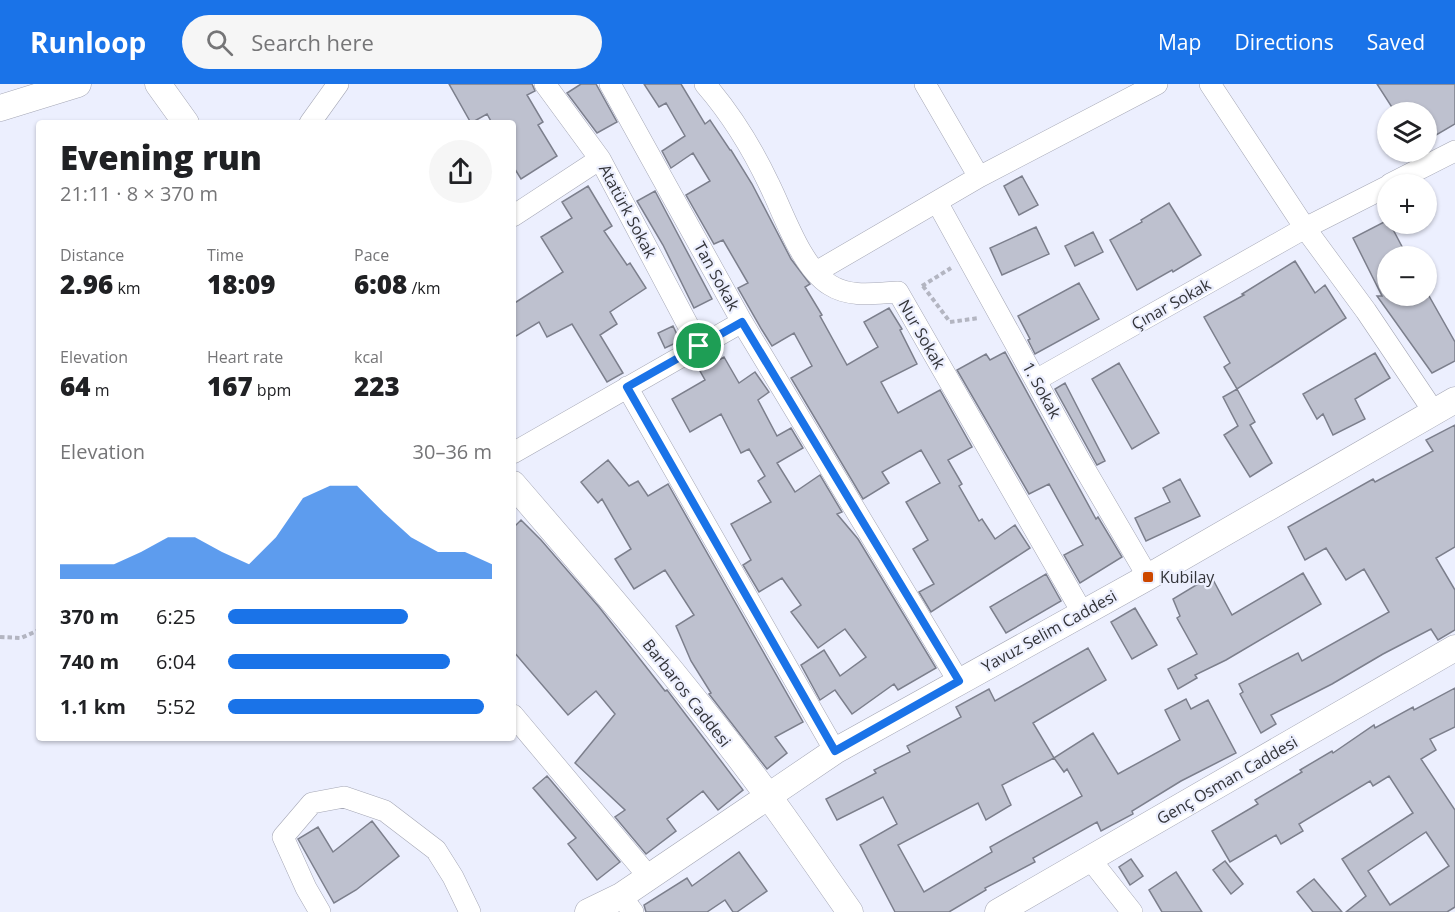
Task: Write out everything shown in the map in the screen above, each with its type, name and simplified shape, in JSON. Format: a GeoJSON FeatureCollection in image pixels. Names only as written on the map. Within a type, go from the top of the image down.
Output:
{"type":"FeatureCollection","features":[{"type":"Feature","properties":{"kind":"street"},"geometry":{"type":"LineString","coordinates":[[4,107],[39,84]]}},
{"type":"Feature","properties":{"kind":"street"},"geometry":{"type":"LineString","coordinates":[[4,107],[78,84]]}},
{"type":"Feature","properties":{"kind":"street"},"geometry":{"type":"LineString","coordinates":[[158,84],[184,120]]}},
{"type":"Feature","properties":{"kind":"street"},"geometry":{"type":"LineString","coordinates":[[312,120],[338,84]]}},
{"type":"Feature","properties":{"kind":"street","name":"Atatürk Sokak"},"geometry":{"type":"LineString","coordinates":[[545,84],[600,159],[699,346]]}},
{"type":"Feature","properties":{"kind":"street","name":"Tan Sokak"},"geometry":{"type":"LineString","coordinates":[[610,84],[742,322],[959,681]]}},
{"type":"Feature","properties":{"kind":"street","name":"Nur Sokak"},"geometry":{"type":"LineString","coordinates":[[705,84],[725,108],[749,146],[770,185],[788,228],[816,272],[831,286],[857,294],[898,292],[1082,612]]}},
{"type":"Feature","properties":{"kind":"street"},"geometry":{"type":"LineString","coordinates":[[925,84],[980,177]]}},
{"type":"Feature","properties":{"kind":"street"},"geometry":{"type":"LineString","coordinates":[[816,272],[980,177],[1157,84]]}},
{"type":"Feature","properties":{"kind":"street"},"geometry":{"type":"LineString","coordinates":[[1210,84],[1305,228],[1365,310],[1445,406]]}},
{"type":"Feature","properties":{"kind":"street","name":"Çınar Sokak"},"geometry":{"type":"LineString","coordinates":[[1410,174],[1455,151]]}},
{"type":"Feature","properties":{"kind":"street"},"geometry":{"type":"LineString","coordinates":[[516,214],[600,159]]}},
{"type":"Feature","properties":{"kind":"street","name":"Çınar Sokak"},"geometry":{"type":"LineString","coordinates":[[1036,380],[1305,228],[1377,191]]}},
{"type":"Feature","properties":{"kind":"street","name":"1. Sokak"},"geometry":{"type":"LineString","coordinates":[[937,202],[1079,459],[1148,577]]}},
{"type":"Feature","properties":{"kind":"street"},"geometry":{"type":"LineString","coordinates":[[516,451],[742,322]]}},
{"type":"Feature","properties":{"kind":"street"},"geometry":{"type":"LineString","coordinates":[[627,387],[835,751]]}},
{"type":"Feature","properties":{"kind":"street","name":"Yavuz Selim Caddesi"},"geometry":{"type":"LineString","coordinates":[[588,912],[627,904],[649,878],[835,751],[1148,577],[1445,406]]}},
{"type":"Feature","properties":{"kind":"street","name":"Barbaros Caddesi"},"geometry":{"type":"LineString","coordinates":[[516,487],[615,602],[769,796],[850,912]]}},
{"type":"Feature","properties":{"kind":"street","name":"Genç Osman Caddesi"},"geometry":{"type":"LineString","coordinates":[[998,912],[1455,648]]}},
{"type":"Feature","properties":{"kind":"street"},"geometry":{"type":"LineString","coordinates":[[516,719],[649,878]]}},
{"type":"Feature","properties":{"kind":"street"},"geometry":{"type":"LineString","coordinates":[[320,912],[306,888],[283,837],[312,803],[344,797],[386,811],[436,850],[471,912]]}},
{"type":"Feature","properties":{"kind":"street"},"geometry":{"type":"LineString","coordinates":[[1090,859],[1132,912]]}},
{"type":"Feature","properties":{"kind":"path"},"geometry":{"type":"LineString","coordinates":[[898,292],[923,286],[968,258]]}},
{"type":"Feature","properties":{"kind":"path"},"geometry":{"type":"LineString","coordinates":[[923,286],[950,322],[999,314]]}},
{"type":"Feature","properties":{"kind":"path"},"geometry":{"type":"LineString","coordinates":[[0,637],[21,638],[36,631]]}},
{"type":"Feature","properties":{"kind":"building"},"geometry":{"type":"Polygon","coordinates":[[[449,84],[532,84],[535,91],[527,95],[543,122],[538,125],[557,156],[521,179],[516,171],[516,120],[490,120],[487,114],[476,120],[469,120],[449,84]]]}},
{"type":"Feature","properties":{"kind":"building"},"geometry":{"type":"Polygon","coordinates":[[[581,84],[596,84],[617,122],[597,133],[567,93],[581,84]]]}},
{"type":"Feature","properties":{"kind":"building"},"geometry":{"type":"Polygon","coordinates":[[[644,84],[681,84],[705,124],[710,120],[752,184],[791,259],[810,284],[805,287],[847,365],[878,347],[864,322],[889,308],[902,329],[900,330],[917,364],[881,382],[898,413],[940,390],[972,447],[948,460],[962,484],[959,486],[979,521],[982,519],[995,539],[1015,525],[1030,548],[931,612],[919,592],[934,584],[913,549],[928,540],[906,502],[940,483],[921,450],[882,472],[889,483],[863,499],[791,378],[812,366],[794,333],[772,346],[762,330],[738,288],[748,283],[723,240],[714,244],[686,195],[710,181],[693,153],[671,168],[662,151],[685,136],[666,103],[659,107],[644,84]]]}},
{"type":"Feature","properties":{"kind":"building"},"geometry":{"type":"Polygon","coordinates":[[[1377,84],[1455,84],[1455,124],[1437,135],[1437,102],[1389,102],[1377,84]]]}},
{"type":"Feature","properties":{"kind":"building"},"geometry":{"type":"Polygon","coordinates":[[[1022,176],[1038,205],[1019,215],[1004,186],[1022,176]]]}},
{"type":"Feature","properties":{"kind":"building"},"geometry":{"type":"Polygon","coordinates":[[[588,186],[612,226],[604,231],[627,265],[630,263],[646,288],[610,312],[617,324],[600,335],[623,373],[607,382],[572,324],[547,337],[539,322],[516,336],[516,302],[563,272],[541,237],[572,218],[562,202],[588,186]]]}},
{"type":"Feature","properties":{"kind":"building"},"geometry":{"type":"Polygon","coordinates":[[[655,191],[712,299],[694,308],[663,245],[637,201],[655,191]]]}},
{"type":"Feature","properties":{"kind":"building"},"geometry":{"type":"Polygon","coordinates":[[[1169,203],[1201,255],[1137,290],[1110,240],[1169,203]]]}},
{"type":"Feature","properties":{"kind":"building"},"geometry":{"type":"Polygon","coordinates":[[[1377,226],[1377,234],[1395,234],[1402,246],[1377,246],[1377,286],[1353,238],[1377,226]]]}},
{"type":"Feature","properties":{"kind":"building"},"geometry":{"type":"Polygon","coordinates":[[[1036,227],[1049,254],[1002,275],[990,248],[1036,227]]]}},
{"type":"Feature","properties":{"kind":"building"},"geometry":{"type":"Polygon","coordinates":[[[1093,232],[1103,252],[1075,266],[1065,246],[1093,232]]]}},
{"type":"Feature","properties":{"kind":"building"},"geometry":{"type":"Polygon","coordinates":[[[1295,261],[1315,293],[1325,285],[1346,318],[1237,389],[1224,367],[1230,363],[1204,317],[1244,295],[1242,294],[1295,261]]]}},
{"type":"Feature","properties":{"kind":"building"},"geometry":{"type":"Polygon","coordinates":[[[1079,283],[1099,319],[1035,354],[1018,316],[1079,283]]]}},
{"type":"Feature","properties":{"kind":"building"},"geometry":{"type":"Polygon","coordinates":[[[1384,306],[1435,306],[1455,342],[1455,361],[1432,373],[1384,306]]]}},
{"type":"Feature","properties":{"kind":"building"},"geometry":{"type":"Polygon","coordinates":[[[673,326],[680,341],[665,348],[658,333],[673,326]]]}},
{"type":"Feature","properties":{"kind":"building"},"geometry":{"type":"Polygon","coordinates":[[[1005,352],[1096,519],[1098,517],[1122,557],[1080,583],[1064,555],[1083,545],[1049,484],[1029,494],[957,370],[986,354],[990,360],[1005,352]]]}},
{"type":"Feature","properties":{"kind":"building"},"geometry":{"type":"Polygon","coordinates":[[[1375,353],[1390,378],[1355,399],[1365,419],[1333,435],[1323,414],[1317,419],[1303,394],[1375,353]]]}},
{"type":"Feature","properties":{"kind":"building"},"geometry":{"type":"Polygon","coordinates":[[[724,357],[739,383],[755,372],[769,392],[758,400],[777,436],[791,428],[803,448],[777,463],[795,492],[820,475],[842,512],[837,514],[858,539],[936,668],[898,690],[894,684],[852,714],[835,690],[820,700],[801,665],[824,650],[840,676],[866,657],[845,629],[818,648],[791,612],[801,605],[782,578],[759,592],[743,565],[751,560],[731,524],[771,502],[758,481],[765,476],[749,449],[741,453],[721,414],[690,432],[672,399],[705,380],[700,371],[724,357]]]}},
{"type":"Feature","properties":{"kind":"building"},"geometry":{"type":"Polygon","coordinates":[[[1119,363],[1159,433],[1132,449],[1092,379],[1119,363]]]}},
{"type":"Feature","properties":{"kind":"building"},"geometry":{"type":"Polygon","coordinates":[[[1065,383],[1105,461],[1097,465],[1055,389],[1065,383]]]}},
{"type":"Feature","properties":{"kind":"building"},"geometry":{"type":"Polygon","coordinates":[[[1237,389],[1255,422],[1250,425],[1272,463],[1250,477],[1224,435],[1238,426],[1223,397],[1237,389]]]}},
{"type":"Feature","properties":{"kind":"building"},"geometry":{"type":"Polygon","coordinates":[[[1455,425],[1455,547],[1436,558],[1455,590],[1455,630],[1438,640],[1431,629],[1383,654],[1332,684],[1271,715],[1276,724],[1261,733],[1240,694],[1243,692],[1239,684],[1298,653],[1302,661],[1389,612],[1364,569],[1346,580],[1326,548],[1305,560],[1288,527],[1373,479],[1375,482],[1433,451],[1426,440],[1455,425]]]}},
{"type":"Feature","properties":{"kind":"building"},"geometry":{"type":"Polygon","coordinates":[[[608,460],[629,486],[638,481],[648,496],[668,484],[803,722],[775,737],[787,753],[767,769],[709,694],[711,693],[691,661],[676,626],[694,615],[665,570],[634,589],[615,559],[631,549],[602,499],[598,503],[581,482],[608,460]]]}},
{"type":"Feature","properties":{"kind":"building"},"geometry":{"type":"Polygon","coordinates":[[[1180,479],[1200,516],[1146,541],[1135,518],[1170,502],[1163,488],[1180,479]]]}},
{"type":"Feature","properties":{"kind":"building"},"geometry":{"type":"Polygon","coordinates":[[[521,520],[599,607],[665,691],[667,690],[743,790],[718,810],[703,791],[667,819],[676,831],[646,854],[615,817],[625,810],[575,763],[615,714],[596,691],[568,715],[516,654],[516,525],[521,520]]]}},
{"type":"Feature","properties":{"kind":"building"},"geometry":{"type":"Polygon","coordinates":[[[1303,573],[1321,604],[1226,660],[1195,675],[1197,678],[1178,689],[1168,669],[1197,654],[1177,618],[1180,616],[1173,599],[1211,576],[1232,615],[1303,573]]]}},
{"type":"Feature","properties":{"kind":"building"},"geometry":{"type":"Polygon","coordinates":[[[1046,574],[1061,601],[1006,633],[990,607],[1046,574]]]}},
{"type":"Feature","properties":{"kind":"building"},"geometry":{"type":"Polygon","coordinates":[[[1135,608],[1157,645],[1132,659],[1111,622],[1135,608]]]}},
{"type":"Feature","properties":{"kind":"building"},"geometry":{"type":"Polygon","coordinates":[[[1088,648],[1106,680],[1033,723],[1054,758],[1093,733],[1118,774],[1180,740],[1165,710],[1186,699],[1191,709],[1208,700],[1236,753],[1181,781],[1132,811],[1133,814],[1101,831],[1097,822],[1033,858],[1035,862],[985,888],[986,890],[949,912],[895,912],[860,845],[897,824],[883,797],[837,820],[826,799],[876,773],[874,770],[910,752],[907,746],[961,717],[956,707],[989,689],[995,701],[1088,648]],[[1054,758],[1002,785],[1011,805],[986,820],[978,803],[898,845],[924,892],[992,852],[990,847],[1082,796],[1067,769],[1064,772],[1054,758]]]}},
{"type":"Feature","properties":{"kind":"building"},"geometry":{"type":"Polygon","coordinates":[[[1455,688],[1455,727],[1430,739],[1436,750],[1421,759],[1455,810],[1455,907],[1447,912],[1346,912],[1366,896],[1342,859],[1413,813],[1389,776],[1373,786],[1370,781],[1299,824],[1303,831],[1281,844],[1276,835],[1230,862],[1212,831],[1258,804],[1255,800],[1302,772],[1300,770],[1332,751],[1333,753],[1374,725],[1375,728],[1413,707],[1414,710],[1455,688]],[[1426,832],[1368,871],[1390,905],[1449,866],[1426,832]]]}},
{"type":"Feature","properties":{"kind":"building"},"geometry":{"type":"Polygon","coordinates":[[[547,776],[620,862],[597,880],[568,844],[576,838],[533,788],[547,776]]]}},
{"type":"Feature","properties":{"kind":"building"},"geometry":{"type":"Polygon","coordinates":[[[372,821],[399,856],[356,890],[334,903],[298,839],[318,827],[333,852],[372,821]]]}},
{"type":"Feature","properties":{"kind":"building"},"geometry":{"type":"Polygon","coordinates":[[[739,852],[767,891],[737,912],[733,912],[725,900],[707,912],[646,912],[644,905],[687,878],[692,886],[739,852]]]}},
{"type":"Feature","properties":{"kind":"building"},"geometry":{"type":"Polygon","coordinates":[[[1131,859],[1143,876],[1130,885],[1119,867],[1131,859]]]}},
{"type":"Feature","properties":{"kind":"building"},"geometry":{"type":"Polygon","coordinates":[[[1225,861],[1243,884],[1231,894],[1213,870],[1225,861]]]}},
{"type":"Feature","properties":{"kind":"building"},"geometry":{"type":"Polygon","coordinates":[[[1176,872],[1202,912],[1162,912],[1149,890],[1176,872]]]}},
{"type":"Feature","properties":{"kind":"building"},"geometry":{"type":"Polygon","coordinates":[[[1314,879],[1342,912],[1313,912],[1297,892],[1314,879]]]}},
{"type":"Feature","properties":{"kind":"place","name":"Kubilay"},"geometry":{"type":"Point","coordinates":[1148,577]}},
{"type":"Feature","properties":{"kind":"route"},"geometry":{"type":"LineString","coordinates":[[742,322],[959,681],[835,751],[627,387],[699,346],[742,322]]}}]}
